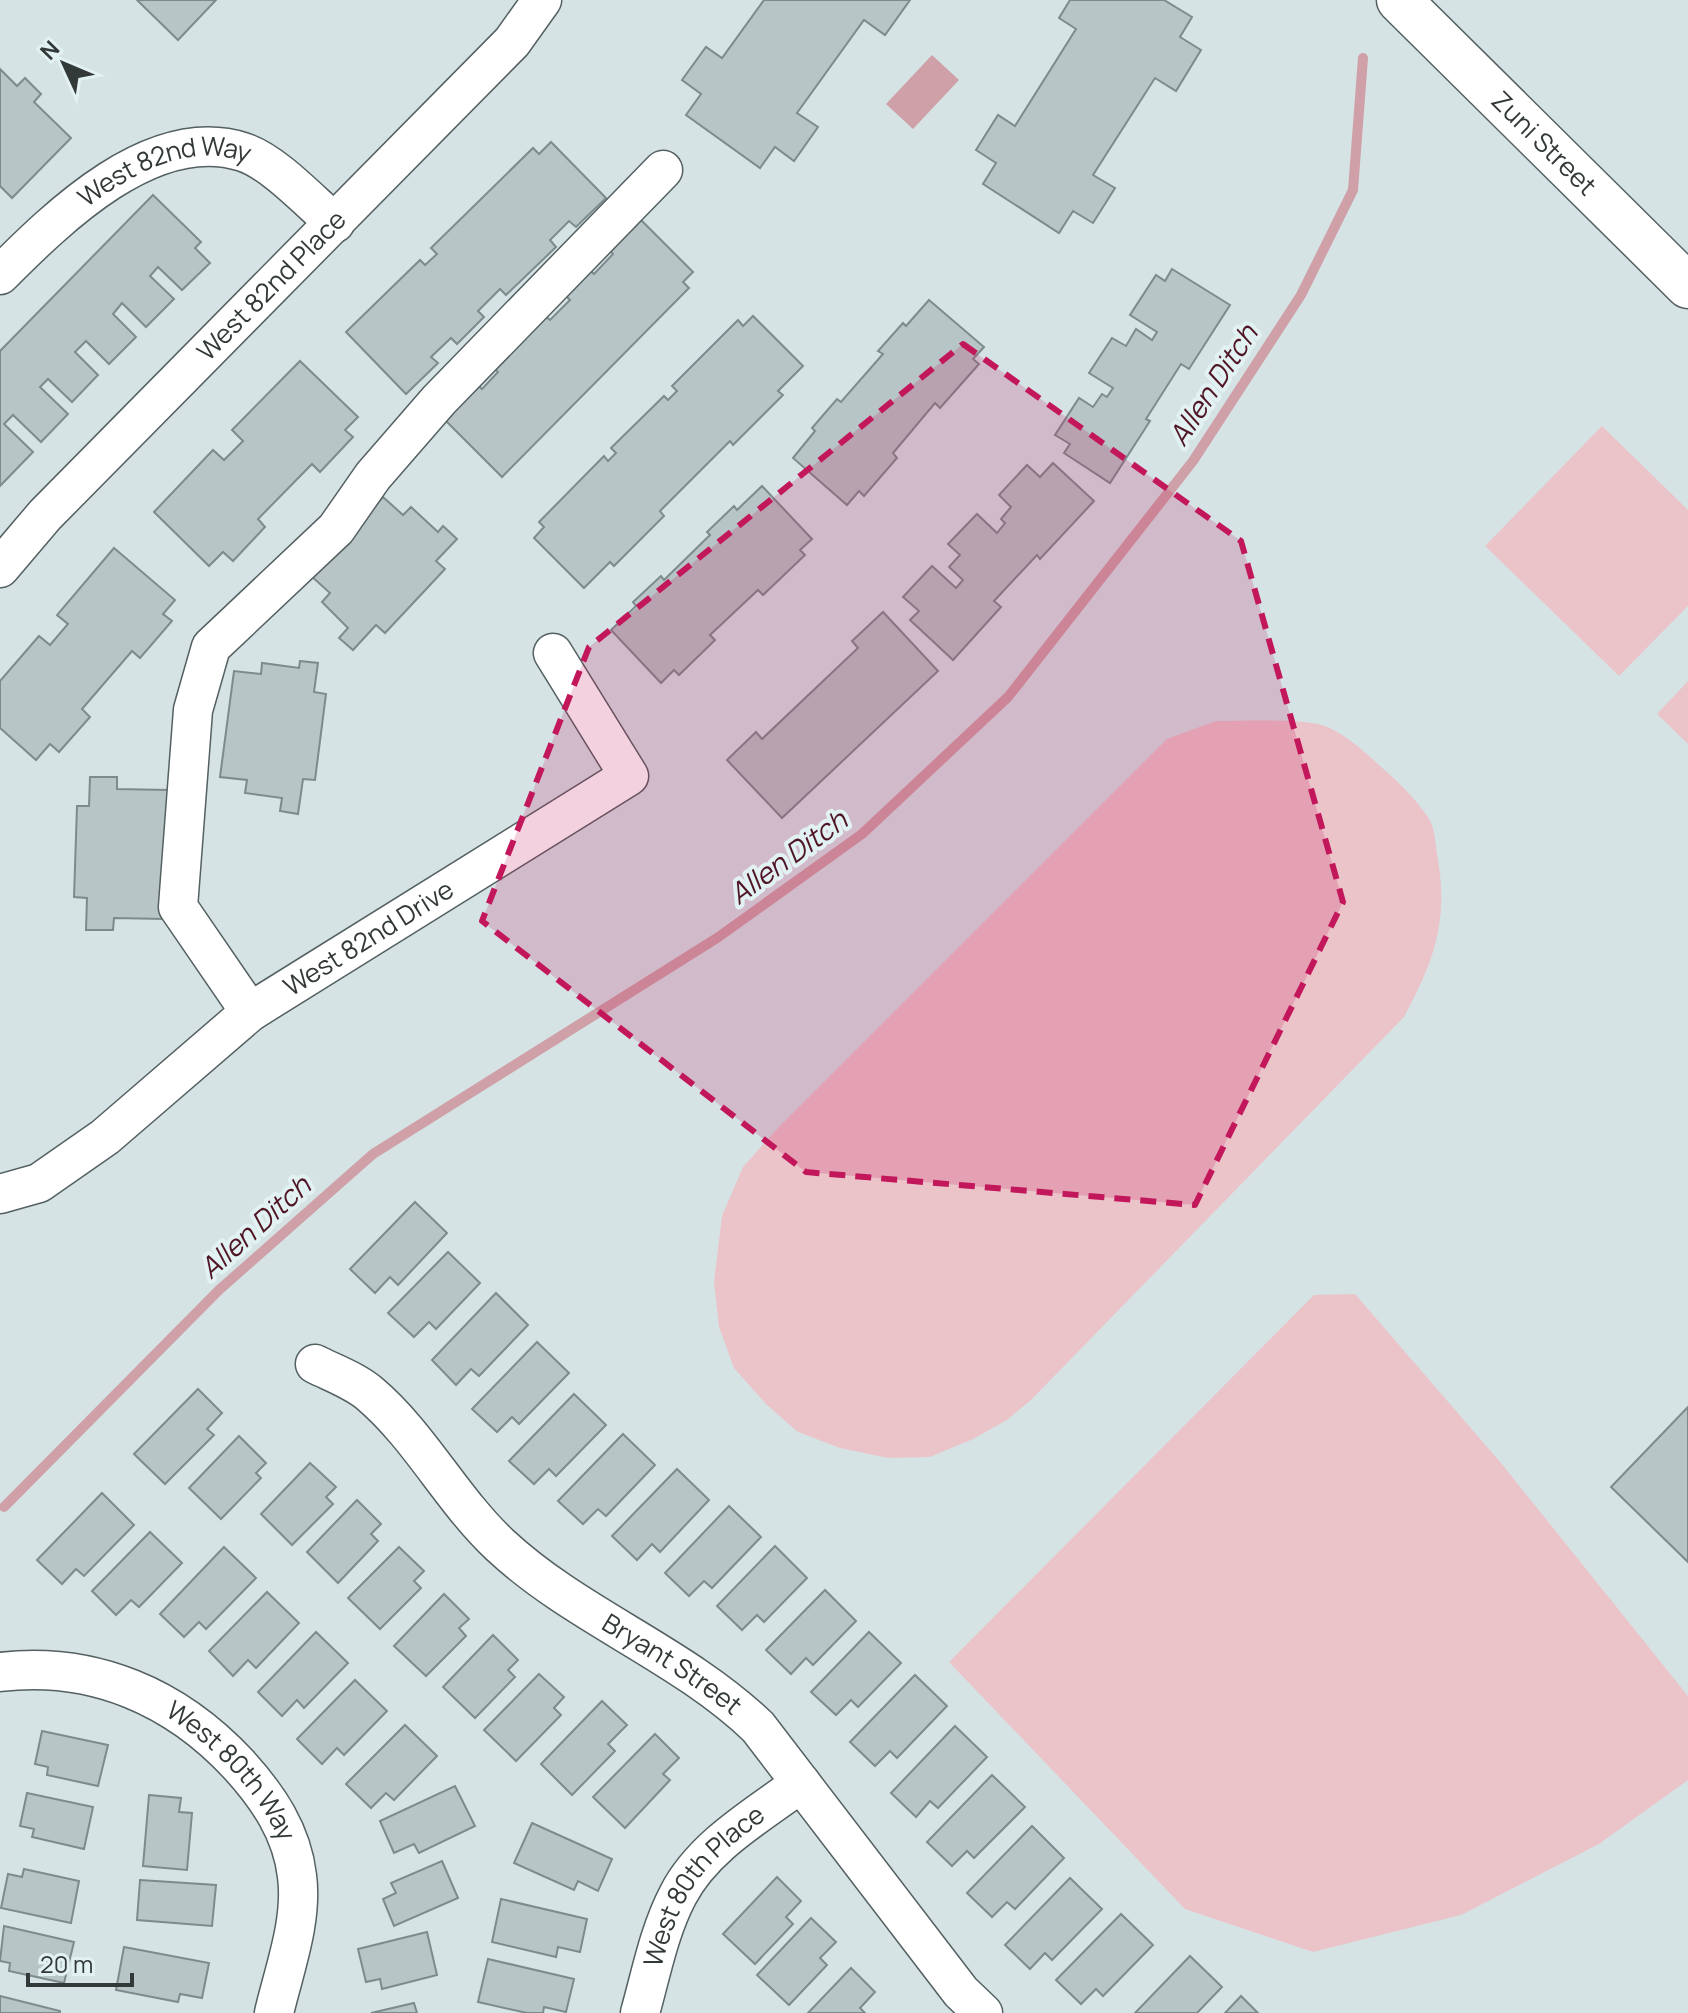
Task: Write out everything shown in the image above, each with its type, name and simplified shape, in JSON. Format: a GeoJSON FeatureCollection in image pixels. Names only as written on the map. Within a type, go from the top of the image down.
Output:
{"type":"FeatureCollection","features":[{"type":"Feature","properties":{"kind":"street","name":"West 82nd Place"},"geometry":{"type":"LineString","coordinates":[[0,568],[45,515],[512,42],[542,0]]}},
{"type":"Feature","properties":{"kind":"street","name":"Zuni Street"},"geometry":{"type":"LineString","coordinates":[[1399,0],[1688,286]]}},
{"type":"Feature","properties":{"kind":"street","name":"West 82nd Way"},"geometry":{"type":"LineString","coordinates":[[0,275],[83,199],[133,167],[165,153],[192,146],[219,147],[246,153],[271,169],[335,223]]}},
{"type":"Feature","properties":{"kind":"street"},"geometry":{"type":"LineString","coordinates":[[250,1012],[178,907],[193,710],[211,647],[336,529],[373,476],[439,400],[663,170]]}},
{"type":"Feature","properties":{"kind":"street","name":"West 82nd Drive"},"geometry":{"type":"LineString","coordinates":[[0,1194],[39,1183],[105,1137],[250,1012],[629,776],[553,653]]}},
{"type":"Feature","properties":{"kind":"street","name":"Bryant Street"},"geometry":{"type":"LineString","coordinates":[[315,1364],[368,1392],[398,1423],[500,1545],[540,1577],[729,1699],[758,1727],[961,1992],[983,2013]]}},
{"type":"Feature","properties":{"kind":"street","name":"West 80th Way"},"geometry":{"type":"LineString","coordinates":[[0,1672],[77,1673],[147,1694],[214,1738],[256,1783],[273,1807],[289,1840],[297,1875],[296,1915],[274,2013]]}},
{"type":"Feature","properties":{"kind":"street","name":"West 80th Place"},"geometry":{"type":"LineString","coordinates":[[640,2013],[659,1942],[678,1895],[693,1871],[737,1830],[801,1783]]}},
{"type":"Feature","properties":{"kind":"highlighted area"},"geometry":{"type":"Polygon","coordinates":[[[963,344],[1241,541],[1343,902],[1195,1205],[806,1172],[482,921],[589,647],[963,344]]]}},
{"type":"Feature","properties":{"kind":"shaded area"},"geometry":{"type":"Polygon","coordinates":[[[932,55],[959,80],[913,129],[886,104],[932,55]]]}},
{"type":"Feature","properties":{"kind":"shaded area"},"geometry":{"type":"Polygon","coordinates":[[[1602,426],[1688,510],[1688,606],[1619,676],[1485,546],[1602,426]]]}},
{"type":"Feature","properties":{"kind":"shaded area"},"geometry":{"type":"Polygon","coordinates":[[[1688,681],[1688,744],[1657,714],[1688,681]]]}},
{"type":"Feature","properties":{"kind":"shaded area"},"geometry":{"type":"Polygon","coordinates":[[[1216,721],[1302,722],[1332,729],[1354,743],[1393,777],[1429,819],[1434,831],[1440,877],[1440,919],[1431,958],[1404,1017],[1032,1399],[1007,1420],[930,1457],[888,1458],[840,1448],[798,1432],[766,1404],[734,1368],[719,1327],[714,1282],[722,1216],[743,1167],[776,1130],[1167,739],[1216,721]]]}},
{"type":"Feature","properties":{"kind":"shaded area"},"geometry":{"type":"Polygon","coordinates":[[[1355,1294],[1501,1463],[1688,1696],[1688,1780],[1599,1844],[1461,1915],[1313,1952],[1185,1909],[949,1662],[1314,1295],[1355,1294]]]}},
{"type":"Feature","properties":{"kind":"building"},"geometry":{"type":"Polygon","coordinates":[[[137,0],[216,0],[178,40],[137,0]]]}},
{"type":"Feature","properties":{"kind":"building"},"geometry":{"type":"Polygon","coordinates":[[[764,0],[910,0],[885,35],[864,20],[797,113],[818,127],[794,161],[775,147],[760,168],[686,115],[701,94],[682,80],[706,47],[722,58],[764,0]]]}},
{"type":"Feature","properties":{"kind":"building"},"geometry":{"type":"Polygon","coordinates":[[[1070,0],[1164,0],[1192,17],[1180,37],[1201,50],[1176,91],[1155,78],[1093,175],[1115,188],[1093,223],[1073,211],[1059,233],[983,184],[996,163],[976,150],[998,115],[1015,126],[1076,29],[1059,18],[1070,0]]]}},
{"type":"Feature","properties":{"kind":"building"},"geometry":{"type":"Polygon","coordinates":[[[0,69],[17,86],[25,78],[41,94],[34,102],[71,138],[12,198],[0,186],[0,69]]]}},
{"type":"Feature","properties":{"kind":"building"},"geometry":{"type":"Polygon","coordinates":[[[551,142],[606,198],[576,227],[569,221],[550,240],[556,247],[506,295],[500,289],[478,311],[484,317],[457,344],[451,338],[431,357],[438,363],[406,394],[346,332],[420,260],[425,265],[437,254],[431,248],[533,148],[539,154],[551,142]]]}},
{"type":"Feature","properties":{"kind":"building"},"geometry":{"type":"Polygon","coordinates":[[[153,195],[201,242],[195,248],[210,263],[182,290],[158,267],[150,276],[174,299],[146,327],[122,303],[113,314],[136,337],[109,364],[86,341],[75,352],[98,375],[72,402],[48,379],[40,387],[68,414],[41,442],[13,415],[4,424],[33,452],[0,486],[0,351],[153,195]]]}},
{"type":"Feature","properties":{"kind":"building"},"geometry":{"type":"Polygon","coordinates":[[[639,218],[693,272],[683,282],[689,288],[502,477],[442,417],[476,383],[482,389],[498,372],[492,366],[544,315],[550,320],[570,300],[564,294],[589,269],[594,274],[613,254],[608,249],[639,218]]]}},
{"type":"Feature","properties":{"kind":"building"},"geometry":{"type":"Polygon","coordinates":[[[1172,269],[1230,305],[1189,369],[1181,364],[1146,419],[1150,421],[1110,483],[1064,453],[1070,444],[1055,435],[1079,398],[1093,407],[1102,394],[1107,397],[1113,388],[1089,373],[1112,338],[1126,346],[1136,329],[1152,340],[1157,332],[1130,315],[1156,275],[1165,281],[1172,269]]]}},
{"type":"Feature","properties":{"kind":"building"},"geometry":{"type":"Polygon","coordinates":[[[929,300],[984,347],[973,359],[979,364],[940,408],[935,403],[893,453],[897,458],[864,496],[859,491],[847,505],[793,458],[815,431],[812,428],[837,399],[841,402],[883,354],[878,351],[929,300]]]}},
{"type":"Feature","properties":{"kind":"building"},"geometry":{"type":"Polygon","coordinates":[[[753,316],[803,366],[778,391],[783,395],[733,445],[730,441],[660,511],[664,516],[614,566],[610,562],[584,588],[534,538],[544,527],[539,522],[604,456],[608,461],[616,453],[611,448],[664,396],[668,400],[677,391],[672,386],[738,320],[743,326],[753,316]]]}},
{"type":"Feature","properties":{"kind":"building"},"geometry":{"type":"Polygon","coordinates":[[[300,361],[358,417],[345,430],[353,437],[320,472],[312,464],[258,519],[265,527],[233,561],[223,552],[209,566],[154,512],[213,450],[224,460],[243,441],[232,430],[300,361]]]}},
{"type":"Feature","properties":{"kind":"building"},"geometry":{"type":"Polygon","coordinates":[[[1053,463],[1094,501],[1040,559],[1037,555],[994,601],[1001,607],[953,660],[910,620],[919,611],[903,597],[932,566],[956,588],[963,580],[949,567],[960,555],[948,544],[977,514],[997,533],[1005,523],[1001,519],[1011,507],[999,495],[1027,465],[1040,477],[1053,463]]]}},
{"type":"Feature","properties":{"kind":"building"},"geometry":{"type":"Polygon","coordinates":[[[762,486],[812,539],[800,550],[805,555],[763,595],[758,590],[710,635],[715,640],[679,675],[674,670],[661,683],[611,630],[636,606],[633,602],[661,576],[664,580],[710,535],[707,532],[734,506],[737,510],[762,486]]]}},
{"type":"Feature","properties":{"kind":"building"},"geometry":{"type":"Polygon","coordinates":[[[383,497],[403,515],[411,507],[438,532],[443,526],[457,539],[436,561],[445,569],[385,633],[376,625],[353,650],[339,638],[348,628],[322,602],[330,593],[310,575],[383,497]]]}},
{"type":"Feature","properties":{"kind":"building"},"geometry":{"type":"Polygon","coordinates":[[[114,548],[175,600],[163,614],[172,621],[140,658],[132,651],[82,709],[90,717],[59,752],[50,744],[36,760],[0,728],[0,681],[39,636],[50,645],[68,624],[57,615],[114,548]]]}},
{"type":"Feature","properties":{"kind":"building"},"geometry":{"type":"Polygon","coordinates":[[[883,612],[938,671],[782,818],[727,760],[756,732],[762,739],[858,648],[852,641],[883,612]]]}},
{"type":"Feature","properties":{"kind":"building"},"geometry":{"type":"Polygon","coordinates":[[[300,661],[318,663],[314,692],[326,694],[315,780],[303,779],[298,814],[280,811],[282,798],[245,793],[247,780],[220,777],[234,671],[261,674],[262,663],[299,668],[300,661]]]}},
{"type":"Feature","properties":{"kind":"building"},"geometry":{"type":"Polygon","coordinates":[[[90,777],[117,777],[117,789],[168,790],[164,919],[114,918],[113,930],[86,930],[87,898],[74,897],[77,806],[89,806],[90,777]]]}},
{"type":"Feature","properties":{"kind":"building"},"geometry":{"type":"Polygon","coordinates":[[[415,1202],[447,1233],[398,1285],[390,1277],[375,1293],[350,1269],[415,1202]]]}},
{"type":"Feature","properties":{"kind":"building"},"geometry":{"type":"Polygon","coordinates":[[[448,1252],[480,1283],[436,1329],[429,1322],[414,1337],[388,1313],[448,1252]]]}},
{"type":"Feature","properties":{"kind":"building"},"geometry":{"type":"Polygon","coordinates":[[[496,1293],[528,1325],[479,1376],[471,1369],[456,1385],[432,1360],[496,1293]]]}},
{"type":"Feature","properties":{"kind":"building"},"geometry":{"type":"Polygon","coordinates":[[[537,1342],[569,1373],[519,1424],[512,1417],[497,1432],[472,1409],[537,1342]]]}},
{"type":"Feature","properties":{"kind":"building"},"geometry":{"type":"Polygon","coordinates":[[[198,1389],[222,1413],[207,1429],[214,1435],[165,1484],[134,1454],[198,1389]]]}},
{"type":"Feature","properties":{"kind":"building"},"geometry":{"type":"Polygon","coordinates":[[[574,1394],[606,1425],[556,1476],[549,1469],[534,1484],[509,1461],[574,1394]]]}},
{"type":"Feature","properties":{"kind":"building"},"geometry":{"type":"Polygon","coordinates":[[[1688,1407],[1688,1562],[1611,1487],[1688,1407]]]}},
{"type":"Feature","properties":{"kind":"building"},"geometry":{"type":"Polygon","coordinates":[[[623,1434],[655,1465],[606,1516],[598,1509],[583,1524],[558,1501],[623,1434]]]}},
{"type":"Feature","properties":{"kind":"building"},"geometry":{"type":"Polygon","coordinates":[[[239,1436],[266,1463],[256,1473],[261,1478],[221,1519],[189,1488],[239,1436]]]}},
{"type":"Feature","properties":{"kind":"building"},"geometry":{"type":"Polygon","coordinates":[[[310,1463],[336,1487],[326,1497],[333,1504],[292,1545],[261,1514],[310,1463]]]}},
{"type":"Feature","properties":{"kind":"building"},"geometry":{"type":"Polygon","coordinates":[[[677,1469],[709,1500],[660,1552],[652,1544],[637,1560],[612,1536],[677,1469]]]}},
{"type":"Feature","properties":{"kind":"building"},"geometry":{"type":"Polygon","coordinates":[[[102,1493],[134,1525],[84,1576],[76,1569],[62,1584],[37,1560],[102,1493]]]}},
{"type":"Feature","properties":{"kind":"building"},"geometry":{"type":"Polygon","coordinates":[[[357,1500],[381,1524],[371,1534],[378,1541],[338,1583],[307,1552],[357,1500]]]}},
{"type":"Feature","properties":{"kind":"building"},"geometry":{"type":"Polygon","coordinates":[[[729,1506],[761,1537],[712,1588],[704,1581],[689,1596],[665,1573],[729,1506]]]}},
{"type":"Feature","properties":{"kind":"building"},"geometry":{"type":"Polygon","coordinates":[[[150,1532],[182,1563],[139,1607],[131,1600],[116,1615],[92,1591],[150,1532]]]}},
{"type":"Feature","properties":{"kind":"building"},"geometry":{"type":"Polygon","coordinates":[[[775,1546],[807,1578],[764,1622],[757,1615],[742,1630],[717,1606],[775,1546]]]}},
{"type":"Feature","properties":{"kind":"building"},"geometry":{"type":"Polygon","coordinates":[[[224,1547],[256,1578],[206,1629],[199,1622],[184,1637],[160,1614],[224,1547]]]}},
{"type":"Feature","properties":{"kind":"building"},"geometry":{"type":"Polygon","coordinates":[[[399,1547],[424,1571],[414,1581],[421,1588],[380,1629],[348,1598],[399,1547]]]}},
{"type":"Feature","properties":{"kind":"building"},"geometry":{"type":"Polygon","coordinates":[[[825,1590],[856,1621],[813,1665],[806,1658],[791,1674],[766,1650],[825,1590]]]}},
{"type":"Feature","properties":{"kind":"building"},"geometry":{"type":"Polygon","coordinates":[[[267,1592],[299,1623],[256,1668],[248,1660],[233,1676],[209,1651],[267,1592]]]}},
{"type":"Feature","properties":{"kind":"building"},"geometry":{"type":"Polygon","coordinates":[[[444,1594],[469,1619],[459,1628],[466,1636],[426,1676],[394,1646],[444,1594]]]}},
{"type":"Feature","properties":{"kind":"building"},"geometry":{"type":"Polygon","coordinates":[[[316,1632],[348,1663],[304,1708],[297,1700],[282,1716],[258,1692],[316,1632]]]}},
{"type":"Feature","properties":{"kind":"building"},"geometry":{"type":"Polygon","coordinates":[[[869,1632],[901,1663],[858,1707],[851,1700],[836,1715],[811,1692],[869,1632]]]}},
{"type":"Feature","properties":{"kind":"building"},"geometry":{"type":"Polygon","coordinates":[[[493,1635],[518,1660],[508,1670],[515,1677],[475,1718],[443,1687],[493,1635]]]}},
{"type":"Feature","properties":{"kind":"building"},"geometry":{"type":"Polygon","coordinates":[[[539,1674],[564,1697],[554,1708],[561,1715],[516,1761],[484,1730],[539,1674]]]}},
{"type":"Feature","properties":{"kind":"building"},"geometry":{"type":"Polygon","coordinates":[[[915,1675],[947,1706],[897,1758],[890,1751],[875,1766],[850,1742],[915,1675]]]}},
{"type":"Feature","properties":{"kind":"building"},"geometry":{"type":"Polygon","coordinates":[[[355,1680],[387,1711],[344,1755],[337,1748],[322,1764],[297,1739],[355,1680]]]}},
{"type":"Feature","properties":{"kind":"building"},"geometry":{"type":"Polygon","coordinates":[[[602,1701],[627,1725],[608,1744],[615,1751],[572,1795],[541,1764],[602,1701]]]}},
{"type":"Feature","properties":{"kind":"building"},"geometry":{"type":"Polygon","coordinates":[[[405,1725],[437,1756],[394,1800],[386,1793],[371,1808],[346,1784],[405,1725]]]}},
{"type":"Feature","properties":{"kind":"building"},"geometry":{"type":"Polygon","coordinates":[[[955,1726],[987,1757],[938,1808],[930,1801],[916,1817],[891,1793],[955,1726]]]}},
{"type":"Feature","properties":{"kind":"building"},"geometry":{"type":"Polygon","coordinates":[[[42,1731],[108,1745],[98,1786],[47,1775],[48,1767],[35,1764],[42,1731]]]}},
{"type":"Feature","properties":{"kind":"building"},"geometry":{"type":"Polygon","coordinates":[[[655,1734],[679,1758],[663,1774],[670,1780],[625,1828],[593,1797],[655,1734]]]}},
{"type":"Feature","properties":{"kind":"building"},"geometry":{"type":"Polygon","coordinates":[[[992,1775],[1025,1807],[974,1858],[967,1851],[952,1866],[927,1842],[992,1775]]]}},
{"type":"Feature","properties":{"kind":"building"},"geometry":{"type":"Polygon","coordinates":[[[455,1786],[475,1826],[419,1853],[414,1844],[394,1853],[380,1821],[455,1786]]]}},
{"type":"Feature","properties":{"kind":"building"},"geometry":{"type":"Polygon","coordinates":[[[27,1793],[93,1807],[84,1849],[32,1837],[34,1829],[20,1826],[27,1793]]]}},
{"type":"Feature","properties":{"kind":"building"},"geometry":{"type":"Polygon","coordinates":[[[149,1795],[181,1798],[179,1812],[192,1813],[187,1870],[143,1866],[149,1795]]]}},
{"type":"Feature","properties":{"kind":"building"},"geometry":{"type":"Polygon","coordinates":[[[532,1823],[612,1859],[598,1891],[578,1881],[574,1890],[514,1863],[532,1823]]]}},
{"type":"Feature","properties":{"kind":"building"},"geometry":{"type":"Polygon","coordinates":[[[1032,1826],[1064,1858],[1015,1909],[1007,1902],[992,1917],[967,1893],[1032,1826]]]}},
{"type":"Feature","properties":{"kind":"building"},"geometry":{"type":"Polygon","coordinates":[[[442,1861],[458,1898],[394,1926],[383,1899],[396,1893],[391,1883],[442,1861]]]}},
{"type":"Feature","properties":{"kind":"building"},"geometry":{"type":"Polygon","coordinates":[[[24,1869],[79,1881],[71,1923],[1,1908],[8,1874],[22,1877],[24,1869]]]}},
{"type":"Feature","properties":{"kind":"building"},"geometry":{"type":"Polygon","coordinates":[[[777,1877],[801,1901],[786,1917],[793,1924],[755,1964],[723,1934],[777,1877]]]}},
{"type":"Feature","properties":{"kind":"building"},"geometry":{"type":"Polygon","coordinates":[[[1070,1878],[1102,1909],[1052,1960],[1045,1953],[1030,1969],[1005,1945],[1070,1878]]]}},
{"type":"Feature","properties":{"kind":"building"},"geometry":{"type":"Polygon","coordinates":[[[140,1880],[216,1885],[212,1926],[137,1920],[140,1880]]]}},
{"type":"Feature","properties":{"kind":"building"},"geometry":{"type":"Polygon","coordinates":[[[501,1899],[587,1919],[580,1952],[558,1947],[556,1957],[492,1942],[501,1899]]]}},
{"type":"Feature","properties":{"kind":"building"},"geometry":{"type":"Polygon","coordinates":[[[1121,1914],[1153,1945],[1103,1996],[1096,1989],[1081,2004],[1056,1980],[1121,1914]]]}},
{"type":"Feature","properties":{"kind":"building"},"geometry":{"type":"Polygon","coordinates":[[[811,1918],[836,1942],[820,1958],[827,1965],[789,2005],[757,1975],[811,1918]]]}},
{"type":"Feature","properties":{"kind":"building"},"geometry":{"type":"Polygon","coordinates":[[[4,1926],[74,1942],[64,1983],[9,1971],[10,1963],[0,1961],[4,1926]]]}},
{"type":"Feature","properties":{"kind":"building"},"geometry":{"type":"Polygon","coordinates":[[[427,1932],[437,1975],[382,1989],[380,1979],[366,1982],[358,1949],[427,1932]]]}},
{"type":"Feature","properties":{"kind":"building"},"geometry":{"type":"Polygon","coordinates":[[[124,1947],[209,1963],[202,1998],[180,1994],[178,2002],[116,1990],[124,1947]]]}},
{"type":"Feature","properties":{"kind":"building"},"geometry":{"type":"Polygon","coordinates":[[[1190,1956],[1222,1987],[1197,2013],[1135,2013],[1190,1956]]]}},
{"type":"Feature","properties":{"kind":"building"},"geometry":{"type":"Polygon","coordinates":[[[488,1959],[574,1979],[566,2012],[544,2007],[543,2013],[527,2013],[478,2002],[488,1959]]]}},
{"type":"Feature","properties":{"kind":"building"},"geometry":{"type":"Polygon","coordinates":[[[851,1968],[875,1992],[860,2008],[865,2013],[808,2013],[851,1968]]]}},
{"type":"Feature","properties":{"kind":"building"},"geometry":{"type":"Polygon","coordinates":[[[0,1996],[60,2011],[60,2013],[0,2013],[0,1996]]]}},
{"type":"Feature","properties":{"kind":"building"},"geometry":{"type":"Polygon","coordinates":[[[1241,1996],[1258,2013],[1225,2013],[1241,1996]]]}},
{"type":"Feature","properties":{"kind":"building"},"geometry":{"type":"Polygon","coordinates":[[[414,2003],[417,2013],[371,2013],[414,2003]]]}},
{"type":"Feature","properties":{"kind":"waterway","name":"Allen Ditch"},"geometry":{"type":"LineString","coordinates":[[4,1507],[219,1290],[373,1154],[717,938],[862,834],[1008,697],[1193,461],[1301,295],[1353,190],[1363,58]]}}]}
